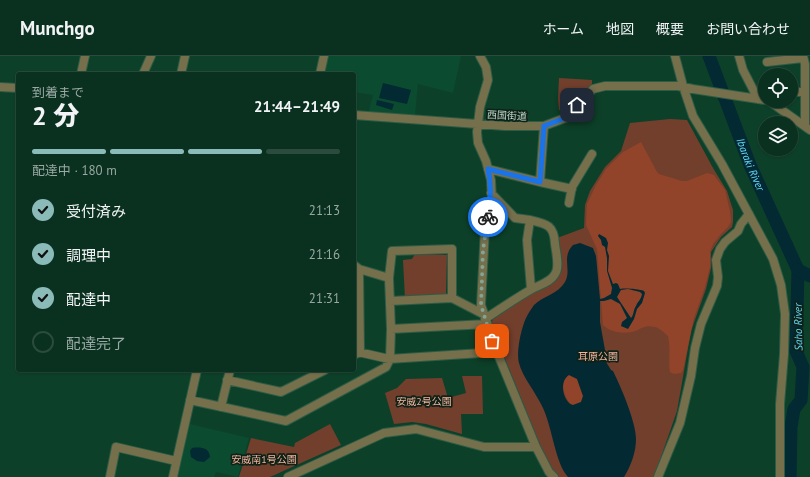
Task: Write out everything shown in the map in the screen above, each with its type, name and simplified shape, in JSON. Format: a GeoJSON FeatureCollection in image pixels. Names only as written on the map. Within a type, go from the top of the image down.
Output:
{"type":"FeatureCollection","features":[{"type":"Feature","properties":{"kind":"street"},"geometry":{"type":"LineString","coordinates":[[81,72],[85,56]]}},
{"type":"Feature","properties":{"kind":"street"},"geometry":{"type":"LineString","coordinates":[[144,72],[151,56]]}},
{"type":"Feature","properties":{"kind":"street"},"geometry":{"type":"LineString","coordinates":[[181,72],[185,56]]}},
{"type":"Feature","properties":{"kind":"street"},"geometry":{"type":"LineString","coordinates":[[320,72],[324,56]]}},
{"type":"Feature","properties":{"kind":"street"},"geometry":{"type":"LineString","coordinates":[[480,56],[486,67],[488,80],[480,107],[477,132],[478,143],[486,161],[491,180],[492,200],[485,229],[481,305],[497,352],[536,447],[549,472],[554,477]]}},
{"type":"Feature","properties":{"kind":"street"},"geometry":{"type":"LineString","coordinates":[[675,56],[693,116],[749,214],[773,260],[781,285],[785,314],[784,354],[780,404],[780,477]]}},
{"type":"Feature","properties":{"kind":"street"},"geometry":{"type":"LineString","coordinates":[[739,56],[743,70],[758,94]]}},
{"type":"Feature","properties":{"kind":"street"},"geometry":{"type":"LineString","coordinates":[[767,62],[803,57],[805,64],[804,92],[807,128]]}},
{"type":"Feature","properties":{"kind":"street","name":"西国街道"},"geometry":{"type":"LineString","coordinates":[[356,115],[505,126],[544,126],[565,118],[593,89],[605,86],[683,86],[693,89],[758,99]]}},
{"type":"Feature","properties":{"kind":"street"},"geometry":{"type":"LineString","coordinates":[[0,87],[16,88]]}},
{"type":"Feature","properties":{"kind":"street"},"geometry":{"type":"LineString","coordinates":[[798,92],[804,92]]}},
{"type":"Feature","properties":{"kind":"street"},"geometry":{"type":"LineString","coordinates":[[779,108],[807,128]]}},
{"type":"Feature","properties":{"kind":"street"},"geometry":{"type":"LineString","coordinates":[[540,182],[544,126]]}},
{"type":"Feature","properties":{"kind":"street"},"geometry":{"type":"LineString","coordinates":[[570,203],[572,189],[592,154]]}},
{"type":"Feature","properties":{"kind":"street"},"geometry":{"type":"LineString","coordinates":[[488,169],[572,189]]}},
{"type":"Feature","properties":{"kind":"street"},"geometry":{"type":"LineString","coordinates":[[391,329],[485,319],[531,289],[550,280],[556,274],[558,266],[555,237],[552,228],[544,223],[516,218],[491,193]]}},
{"type":"Feature","properties":{"kind":"street"},"geometry":{"type":"LineString","coordinates":[[660,476],[680,423],[701,324],[717,286],[718,277],[716,260],[725,242],[738,231],[741,224],[749,214]]}},
{"type":"Feature","properties":{"kind":"street"},"geometry":{"type":"LineString","coordinates":[[530,220],[527,240],[531,289]]}},
{"type":"Feature","properties":{"kind":"street"},"geometry":{"type":"LineString","coordinates":[[190,400],[286,421],[386,367],[390,359],[391,329],[389,278],[392,251],[452,249],[452,298]]}},
{"type":"Feature","properties":{"kind":"street"},"geometry":{"type":"LineString","coordinates":[[389,278],[356,267],[356,353],[390,359],[497,352]]}},
{"type":"Feature","properties":{"kind":"street"},"geometry":{"type":"LineString","coordinates":[[390,301],[452,298],[485,319]]}},
{"type":"Feature","properties":{"kind":"street"},"geometry":{"type":"LineString","coordinates":[[173,477],[197,372]]}},
{"type":"Feature","properties":{"kind":"street"},"geometry":{"type":"LineString","coordinates":[[221,407],[229,372]]}},
{"type":"Feature","properties":{"kind":"street"},"geometry":{"type":"LineString","coordinates":[[227,380],[281,392],[321,372]]}},
{"type":"Feature","properties":{"kind":"street"},"geometry":{"type":"LineString","coordinates":[[288,477],[384,433],[399,430],[416,429],[484,446],[536,447]]}},
{"type":"Feature","properties":{"kind":"street"},"geometry":{"type":"LineString","coordinates":[[110,477],[116,447],[176,461]]}},
{"type":"Feature","properties":{"kind":"shaded area"},"geometry":{"type":"Polygon","coordinates":[[[326,56],[461,56],[453,93],[418,84],[415,115],[413,116],[368,114],[373,95],[356,92],[356,72],[323,72],[326,56]]]}},
{"type":"Feature","properties":{"kind":"shaded area"},"geometry":{"type":"Polygon","coordinates":[[[641,142],[659,174],[682,181],[687,181],[707,173],[714,175],[725,190],[730,211],[731,222],[713,244],[710,252],[710,267],[705,287],[694,318],[683,370],[681,373],[674,374],[670,372],[668,336],[659,328],[648,326],[632,332],[620,333],[603,325],[597,249],[586,225],[587,204],[606,169],[623,152],[641,142]]]}},
{"type":"Feature","properties":{"kind":"shaded area"},"geometry":{"type":"Polygon","coordinates":[[[569,375],[577,379],[583,396],[581,402],[573,405],[570,404],[563,389],[563,382],[569,375]]]}},
{"type":"Feature","properties":{"kind":"shaded area"},"geometry":{"type":"Polygon","coordinates":[[[190,424],[249,438],[238,477],[216,472],[214,477],[178,477],[190,424]]]}},
{"type":"Feature","properties":{"kind":"green space"},"geometry":{"type":"Polygon","coordinates":[[[559,78],[592,80],[592,84],[566,111],[559,110],[559,78]]]}},
{"type":"Feature","properties":{"kind":"green space","name":"耳原公園"},"geometry":{"type":"Polygon","coordinates":[[[670,119],[687,120],[727,191],[733,210],[732,227],[721,237],[711,252],[711,268],[706,289],[691,331],[677,411],[654,477],[558,477],[546,460],[493,329],[493,315],[552,281],[557,238],[584,228],[585,205],[590,191],[605,167],[621,151],[630,123],[670,119]]]}},
{"type":"Feature","properties":{"kind":"green space"},"geometry":{"type":"Polygon","coordinates":[[[415,254],[447,255],[446,296],[405,299],[403,260],[412,259],[415,254]]]}},
{"type":"Feature","properties":{"kind":"green space","name":"安威2号公園"},"geometry":{"type":"Polygon","coordinates":[[[462,376],[482,376],[483,414],[461,414],[462,434],[426,424],[412,422],[394,424],[385,393],[397,388],[406,379],[442,378],[448,398],[466,393],[462,376]]]}},
{"type":"Feature","properties":{"kind":"green space","name":"安威南1号公園"},"geometry":{"type":"Polygon","coordinates":[[[330,424],[341,445],[270,477],[239,477],[251,438],[294,447],[295,443],[330,424]]]}},
{"type":"Feature","properties":{"kind":"water"},"geometry":{"type":"Polygon","coordinates":[[[383,83],[411,90],[407,104],[379,98],[383,83]]]}},
{"type":"Feature","properties":{"kind":"water"},"geometry":{"type":"Polygon","coordinates":[[[377,100],[394,104],[392,110],[376,105],[377,100]]]}},
{"type":"Feature","properties":{"kind":"water"},"geometry":{"type":"Polygon","coordinates":[[[599,234],[606,238],[608,243],[608,271],[613,284],[618,284],[620,289],[629,289],[639,290],[644,291],[645,293],[642,303],[637,309],[634,319],[628,329],[621,326],[622,322],[627,318],[620,304],[611,299],[600,301],[600,322],[605,350],[603,357],[613,371],[628,405],[634,423],[636,444],[633,459],[624,477],[568,477],[560,463],[545,414],[519,363],[519,347],[524,323],[534,305],[554,292],[565,282],[568,273],[568,254],[573,245],[580,243],[593,248],[596,256],[600,299],[611,294],[612,288],[607,271],[605,247],[602,245],[598,236],[599,234]],[[628,289],[621,290],[617,297],[631,318],[642,294],[640,292],[628,289]],[[569,375],[564,382],[563,387],[567,400],[573,405],[581,402],[583,396],[577,379],[569,375]]]}},
{"type":"Feature","properties":{"kind":"water"},"geometry":{"type":"Polygon","coordinates":[[[192,448],[206,449],[210,457],[204,462],[197,461],[191,457],[190,451],[192,448]]]}},
{"type":"Feature","properties":{"kind":"waterway","name":"Ibaraki River"},"geometry":{"type":"LineString","coordinates":[[709,56],[750,165],[798,270],[796,351],[803,367],[801,400],[794,409],[791,427],[790,477]]}},
{"type":"Feature","properties":{"kind":"waterway"},"geometry":{"type":"LineString","coordinates":[[798,270],[810,276]]}},
{"type":"Feature","properties":{"kind":"way so far"},"geometry":{"type":"LineString","coordinates":[[488,217],[483,250],[483,286],[481,305],[492,341]]}},
{"type":"Feature","properties":{"kind":"route"},"geometry":{"type":"LineString","coordinates":[[488,217],[492,200],[491,180],[488,169],[540,182],[544,126],[565,118],[577,105]]}},
{"type":"Feature","properties":{"kind":"water label","name":"Saho River"},"geometry":{"type":"Point","coordinates":[798,327]}}]}
